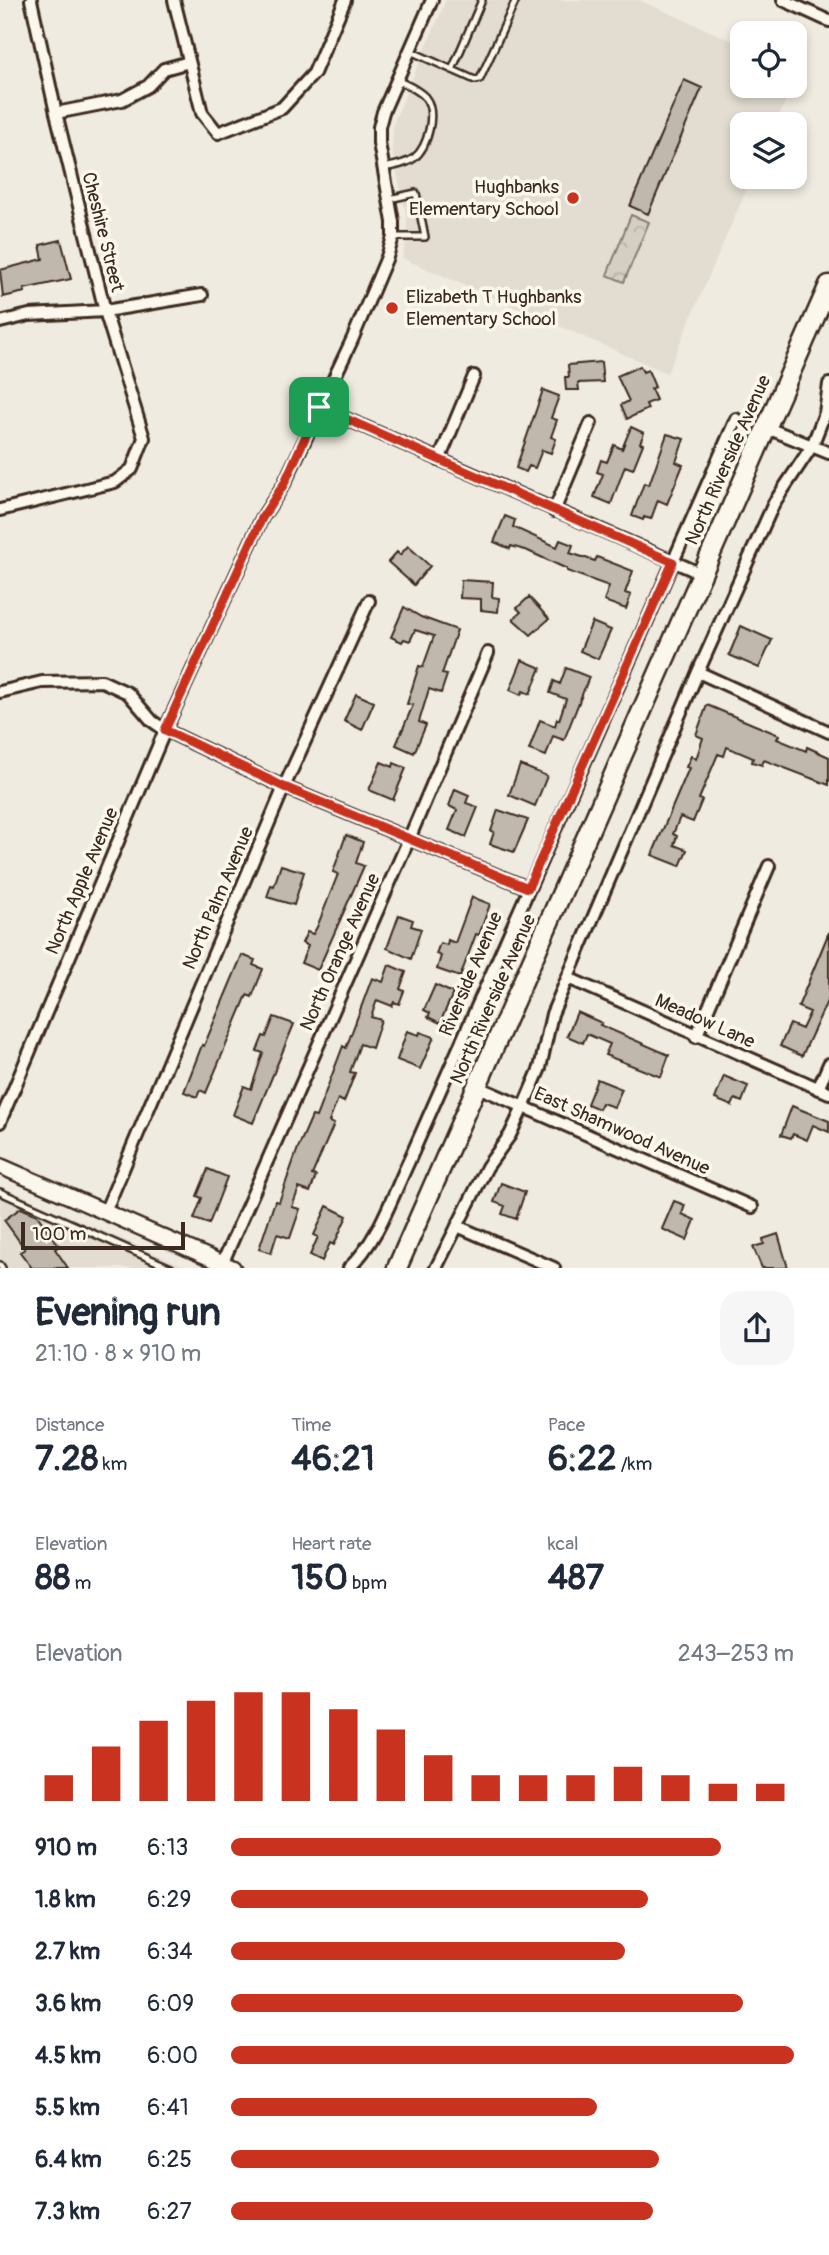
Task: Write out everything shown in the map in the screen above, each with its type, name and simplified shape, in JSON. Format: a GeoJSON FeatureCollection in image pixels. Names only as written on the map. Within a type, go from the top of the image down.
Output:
{"type":"FeatureCollection","features":[{"type":"Feature","properties":{"kind":"main road","name":"North Riverside Avenue"},"geometry":{"type":"LineString","coordinates":[[397,1268],[829,285]]}},
{"type":"Feature","properties":{"kind":"street","name":"Cheshire Street"},"geometry":{"type":"LineString","coordinates":[[0,510],[115,482],[132,469],[144,438],[105,311],[55,113],[31,0]]}},
{"type":"Feature","properties":{"kind":"street"},"geometry":{"type":"LineString","coordinates":[[174,0],[202,113],[218,133],[282,108],[314,73],[345,0]]}},
{"type":"Feature","properties":{"kind":"street"},"geometry":{"type":"LineString","coordinates":[[393,237],[379,144],[379,127],[432,0]]}},
{"type":"Feature","properties":{"kind":"street"},"geometry":{"type":"LineString","coordinates":[[783,0],[829,21]]}},
{"type":"Feature","properties":{"kind":"street"},"geometry":{"type":"LineString","coordinates":[[55,113],[122,100],[148,86],[164,69],[189,62]]}},
{"type":"Feature","properties":{"kind":"street","name":"North Apple Avenue"},"geometry":{"type":"LineString","coordinates":[[0,1122],[165,730],[262,518],[284,484],[352,340],[393,237]]}},
{"type":"Feature","properties":{"kind":"street"},"geometry":{"type":"LineString","coordinates":[[0,322],[29,315],[105,311],[202,295]]}},
{"type":"Feature","properties":{"kind":"street"},"geometry":{"type":"LineString","coordinates":[[439,460],[474,376]]}},
{"type":"Feature","properties":{"kind":"street"},"geometry":{"type":"LineString","coordinates":[[436,1268],[486,1167],[510,1135],[524,1105],[540,1068],[552,1014],[698,672],[774,503],[812,446],[825,413],[829,384]]}},
{"type":"Feature","properties":{"kind":"street"},"geometry":{"type":"LineString","coordinates":[[319,407],[702,574]]}},
{"type":"Feature","properties":{"kind":"street","name":"Riverside Avenue"},"geometry":{"type":"LineString","coordinates":[[349,1268],[361,1257],[387,1208],[736,419]]}},
{"type":"Feature","properties":{"kind":"street"},"geometry":{"type":"LineString","coordinates":[[554,511],[591,423]]}},
{"type":"Feature","properties":{"kind":"street"},"geometry":{"type":"LineString","coordinates":[[765,428],[829,453]]}},
{"type":"Feature","properties":{"kind":"street","name":"North Palm Avenue"},"geometry":{"type":"LineString","coordinates":[[105,1212],[284,787],[369,601]]}},
{"type":"Feature","properties":{"kind":"street","name":"North Orange Avenue"},"geometry":{"type":"LineString","coordinates":[[228,1266],[488,653]]}},
{"type":"Feature","properties":{"kind":"street"},"geometry":{"type":"LineString","coordinates":[[698,672],[829,732]]}},
{"type":"Feature","properties":{"kind":"street"},"geometry":{"type":"LineString","coordinates":[[0,692],[42,682],[102,681],[128,693],[152,722],[165,730],[284,787],[528,888]]}},
{"type":"Feature","properties":{"kind":"street"},"geometry":{"type":"LineString","coordinates":[[696,1037],[769,866]]}},
{"type":"Feature","properties":{"kind":"street","name":"Meadow Lane"},"geometry":{"type":"LineString","coordinates":[[568,978],[696,1037],[829,1093]]}},
{"type":"Feature","properties":{"kind":"street"},"geometry":{"type":"LineString","coordinates":[[818,1088],[829,1064]]}},
{"type":"Feature","properties":{"kind":"street","name":"East Shamwood Avenue"},"geometry":{"type":"LineString","coordinates":[[478,1087],[752,1207]]}},
{"type":"Feature","properties":{"kind":"street"},"geometry":{"type":"LineString","coordinates":[[0,1166],[228,1266]]}},
{"type":"Feature","properties":{"kind":"street"},"geometry":{"type":"LineString","coordinates":[[457,1226],[554,1268]]}},
{"type":"Feature","properties":{"kind":"lane"},"geometry":{"type":"LineString","coordinates":[[452,70],[482,0]]}},
{"type":"Feature","properties":{"kind":"lane"},"geometry":{"type":"LineString","coordinates":[[410,51],[475,80],[480,79],[516,0]]}},
{"type":"Feature","properties":{"kind":"lane"},"geometry":{"type":"LineString","coordinates":[[383,168],[412,160],[419,153],[431,121],[426,98],[418,90],[397,80]]}},
{"type":"Feature","properties":{"kind":"lane"},"geometry":{"type":"LineString","coordinates":[[389,199],[416,193],[425,237],[393,237]]}},
{"type":"Feature","properties":{"kind":"lane"},"geometry":{"type":"LineString","coordinates":[[0,1192],[171,1268]]}},
{"type":"Feature","properties":{"kind":"shaded area","name":"Hughbanks Elementary School"},"geometry":{"type":"Polygon","coordinates":[[[446,0],[639,0],[730,40],[730,98],[787,98],[780,112],[730,112],[730,189],[747,189],[667,373],[402,258],[407,239],[407,219],[392,150],[393,124],[446,0]]]}},
{"type":"Feature","properties":{"kind":"shaded area"},"geometry":{"type":"Polygon","coordinates":[[[0,1186],[188,1268],[0,1268],[0,1186]]]}},
{"type":"Feature","properties":{"kind":"green space"},"geometry":{"type":"Polygon","coordinates":[[[631,215],[649,222],[624,282],[607,275],[631,215]]]}},
{"type":"Feature","properties":{"kind":"building"},"geometry":{"type":"Polygon","coordinates":[[[684,80],[702,88],[648,214],[630,206],[684,80]]]}},
{"type":"Feature","properties":{"kind":"building"},"geometry":{"type":"Polygon","coordinates":[[[61,240],[71,279],[24,289],[25,292],[3,297],[0,270],[43,259],[40,245],[61,240]]]}},
{"type":"Feature","properties":{"kind":"building"},"geometry":{"type":"Polygon","coordinates":[[[601,362],[603,382],[578,383],[579,390],[566,390],[568,365],[601,362]]]}},
{"type":"Feature","properties":{"kind":"building"},"geometry":{"type":"Polygon","coordinates":[[[640,366],[643,372],[648,370],[655,387],[651,389],[656,400],[646,404],[648,409],[627,419],[621,405],[629,401],[617,376],[640,366]]]}},
{"type":"Feature","properties":{"kind":"building"},"geometry":{"type":"Polygon","coordinates":[[[543,390],[559,396],[551,418],[557,420],[551,437],[556,439],[551,453],[542,450],[535,468],[529,466],[526,472],[516,468],[543,390]]]}},
{"type":"Feature","properties":{"kind":"building"},"geometry":{"type":"Polygon","coordinates":[[[631,427],[644,433],[640,443],[643,444],[633,469],[625,466],[611,504],[594,497],[603,474],[597,472],[601,460],[607,462],[614,445],[622,449],[631,427]]]}},
{"type":"Feature","properties":{"kind":"building"},"geometry":{"type":"Polygon","coordinates":[[[667,434],[684,439],[676,462],[683,465],[667,504],[658,500],[651,519],[644,517],[643,520],[632,516],[644,483],[649,485],[667,434]]]}},
{"type":"Feature","properties":{"kind":"building"},"geometry":{"type":"Polygon","coordinates":[[[505,516],[515,520],[513,527],[557,547],[560,540],[573,545],[570,553],[595,561],[597,557],[633,571],[625,593],[631,595],[626,609],[604,601],[609,586],[567,571],[528,551],[511,546],[510,549],[494,542],[505,516]]]}},
{"type":"Feature","properties":{"kind":"building"},"geometry":{"type":"Polygon","coordinates":[[[408,546],[430,566],[414,585],[388,562],[397,552],[400,555],[408,546]]]}},
{"type":"Feature","properties":{"kind":"building"},"geometry":{"type":"Polygon","coordinates":[[[461,580],[493,582],[492,597],[499,598],[498,612],[481,610],[481,599],[460,598],[461,580]]]}},
{"type":"Feature","properties":{"kind":"building"},"geometry":{"type":"Polygon","coordinates":[[[529,597],[549,619],[531,635],[513,619],[521,612],[517,608],[529,597]]]}},
{"type":"Feature","properties":{"kind":"building"},"geometry":{"type":"Polygon","coordinates":[[[404,607],[421,617],[457,630],[442,674],[447,675],[441,693],[429,689],[419,722],[426,725],[414,753],[396,745],[413,705],[407,704],[419,666],[423,667],[434,636],[415,630],[410,641],[404,639],[402,642],[391,637],[404,607]]]}},
{"type":"Feature","properties":{"kind":"building"},"geometry":{"type":"Polygon","coordinates":[[[592,622],[611,630],[598,659],[580,651],[592,622]]]}},
{"type":"Feature","properties":{"kind":"building"},"geometry":{"type":"Polygon","coordinates":[[[741,626],[772,640],[759,668],[729,655],[741,626]]]}},
{"type":"Feature","properties":{"kind":"building"},"geometry":{"type":"Polygon","coordinates":[[[522,660],[541,668],[530,694],[523,691],[521,695],[510,690],[522,660]]]}},
{"type":"Feature","properties":{"kind":"building"},"geometry":{"type":"Polygon","coordinates":[[[566,668],[589,677],[564,740],[553,736],[546,756],[529,750],[540,720],[555,726],[557,719],[559,720],[566,699],[550,693],[554,681],[560,684],[566,668]]]}},
{"type":"Feature","properties":{"kind":"building"},"geometry":{"type":"Polygon","coordinates":[[[356,694],[374,702],[362,730],[344,721],[356,694]]]}},
{"type":"Feature","properties":{"kind":"building"},"geometry":{"type":"Polygon","coordinates":[[[707,705],[779,735],[777,739],[806,751],[807,747],[829,757],[829,785],[764,760],[762,765],[752,762],[753,758],[727,747],[724,756],[718,754],[699,799],[702,800],[693,822],[680,817],[673,834],[677,836],[674,845],[687,850],[680,866],[652,855],[689,768],[686,767],[691,756],[696,759],[703,738],[696,735],[707,705]]]}},
{"type":"Feature","properties":{"kind":"building"},"geometry":{"type":"Polygon","coordinates":[[[381,762],[406,768],[393,800],[369,790],[381,762]]]}},
{"type":"Feature","properties":{"kind":"building"},"geometry":{"type":"Polygon","coordinates":[[[520,765],[547,776],[535,806],[509,795],[520,765]]]}},
{"type":"Feature","properties":{"kind":"building"},"geometry":{"type":"Polygon","coordinates":[[[455,789],[469,795],[466,803],[478,807],[466,837],[449,830],[457,810],[449,806],[455,789]]]}},
{"type":"Feature","properties":{"kind":"building"},"geometry":{"type":"Polygon","coordinates":[[[498,810],[528,820],[514,852],[490,844],[498,810]]]}},
{"type":"Feature","properties":{"kind":"building"},"geometry":{"type":"Polygon","coordinates":[[[346,835],[363,842],[356,863],[364,866],[318,970],[301,963],[308,946],[302,943],[307,932],[313,934],[317,927],[338,874],[333,872],[346,835]]]}},
{"type":"Feature","properties":{"kind":"building"},"geometry":{"type":"Polygon","coordinates":[[[281,865],[304,872],[294,905],[267,897],[281,865]]]}},
{"type":"Feature","properties":{"kind":"building"},"geometry":{"type":"Polygon","coordinates":[[[472,897],[490,904],[460,977],[437,969],[441,956],[436,954],[440,943],[447,945],[448,940],[455,943],[472,897]]]}},
{"type":"Feature","properties":{"kind":"building"},"geometry":{"type":"Polygon","coordinates":[[[399,915],[413,920],[411,926],[421,929],[411,959],[387,948],[399,915]]]}},
{"type":"Feature","properties":{"kind":"building"},"geometry":{"type":"Polygon","coordinates":[[[829,932],[829,997],[802,1056],[780,1046],[790,1024],[802,1029],[810,1012],[798,1007],[829,932]]]}},
{"type":"Feature","properties":{"kind":"building"},"geometry":{"type":"Polygon","coordinates":[[[242,955],[255,960],[253,965],[263,969],[252,997],[247,995],[206,1093],[200,1090],[197,1097],[184,1092],[242,955]]]}},
{"type":"Feature","properties":{"kind":"building"},"geometry":{"type":"Polygon","coordinates":[[[389,965],[406,972],[400,989],[404,991],[399,1004],[394,1002],[392,1006],[377,1000],[371,1017],[381,1020],[372,1048],[360,1044],[350,1072],[355,1073],[344,1102],[338,1099],[329,1122],[334,1124],[312,1175],[316,1176],[310,1192],[299,1188],[292,1207],[300,1209],[290,1238],[277,1234],[271,1253],[259,1249],[275,1201],[279,1202],[312,1116],[316,1117],[372,978],[383,982],[389,965]]]}},
{"type":"Feature","properties":{"kind":"building"},"geometry":{"type":"Polygon","coordinates":[[[435,985],[453,993],[440,1023],[428,1017],[430,1013],[424,1010],[435,985]]]}},
{"type":"Feature","properties":{"kind":"building"},"geometry":{"type":"Polygon","coordinates":[[[577,1012],[669,1055],[661,1077],[605,1055],[610,1044],[587,1034],[583,1043],[567,1036],[577,1012]]]}},
{"type":"Feature","properties":{"kind":"building"},"geometry":{"type":"Polygon","coordinates":[[[274,1017],[294,1024],[253,1123],[233,1115],[244,1086],[251,1089],[263,1053],[257,1051],[274,1017]]]}},
{"type":"Feature","properties":{"kind":"building"},"geometry":{"type":"Polygon","coordinates":[[[407,1031],[434,1037],[420,1069],[397,1060],[407,1031]]]}},
{"type":"Feature","properties":{"kind":"building"},"geometry":{"type":"Polygon","coordinates":[[[724,1076],[748,1086],[742,1102],[735,1099],[732,1106],[715,1099],[724,1076]]]}},
{"type":"Feature","properties":{"kind":"building"},"geometry":{"type":"Polygon","coordinates":[[[597,1079],[622,1089],[614,1107],[602,1103],[599,1109],[587,1104],[597,1079]]]}},
{"type":"Feature","properties":{"kind":"building"},"geometry":{"type":"Polygon","coordinates":[[[792,1106],[829,1121],[829,1132],[813,1125],[807,1140],[793,1134],[791,1138],[781,1135],[792,1106]]]}},
{"type":"Feature","properties":{"kind":"building"},"geometry":{"type":"Polygon","coordinates":[[[208,1169],[227,1177],[209,1224],[194,1219],[202,1198],[197,1196],[208,1169]]]}},
{"type":"Feature","properties":{"kind":"building"},"geometry":{"type":"Polygon","coordinates":[[[501,1183],[525,1192],[516,1219],[502,1214],[505,1206],[494,1202],[501,1183]]]}},
{"type":"Feature","properties":{"kind":"building"},"geometry":{"type":"Polygon","coordinates":[[[674,1201],[685,1205],[682,1214],[695,1220],[687,1240],[662,1229],[674,1201]]]}},
{"type":"Feature","properties":{"kind":"building"},"geometry":{"type":"Polygon","coordinates":[[[327,1206],[347,1216],[334,1245],[330,1243],[322,1261],[310,1255],[318,1237],[314,1235],[327,1206]]]}},
{"type":"Feature","properties":{"kind":"building"},"geometry":{"type":"Polygon","coordinates":[[[21,1208],[37,1215],[59,1246],[55,1249],[68,1268],[32,1268],[20,1252],[25,1249],[4,1220],[21,1208]]]}},
{"type":"Feature","properties":{"kind":"building"},"geometry":{"type":"Polygon","coordinates":[[[778,1234],[788,1268],[762,1268],[753,1247],[764,1244],[763,1239],[778,1234]]]}},
{"type":"Feature","properties":{"kind":"place","name":"Hughbanks Elementary School"},"geometry":{"type":"Point","coordinates":[573,198]}},
{"type":"Feature","properties":{"kind":"place","name":"Elizabeth T Hughbanks Elementary School"},"geometry":{"type":"Point","coordinates":[392,308]}},
{"type":"Feature","properties":{"kind":"route"},"geometry":{"type":"LineString","coordinates":[[319,407],[673,562],[528,888],[284,787],[165,730],[262,518],[284,484],[319,407]]}}]}
